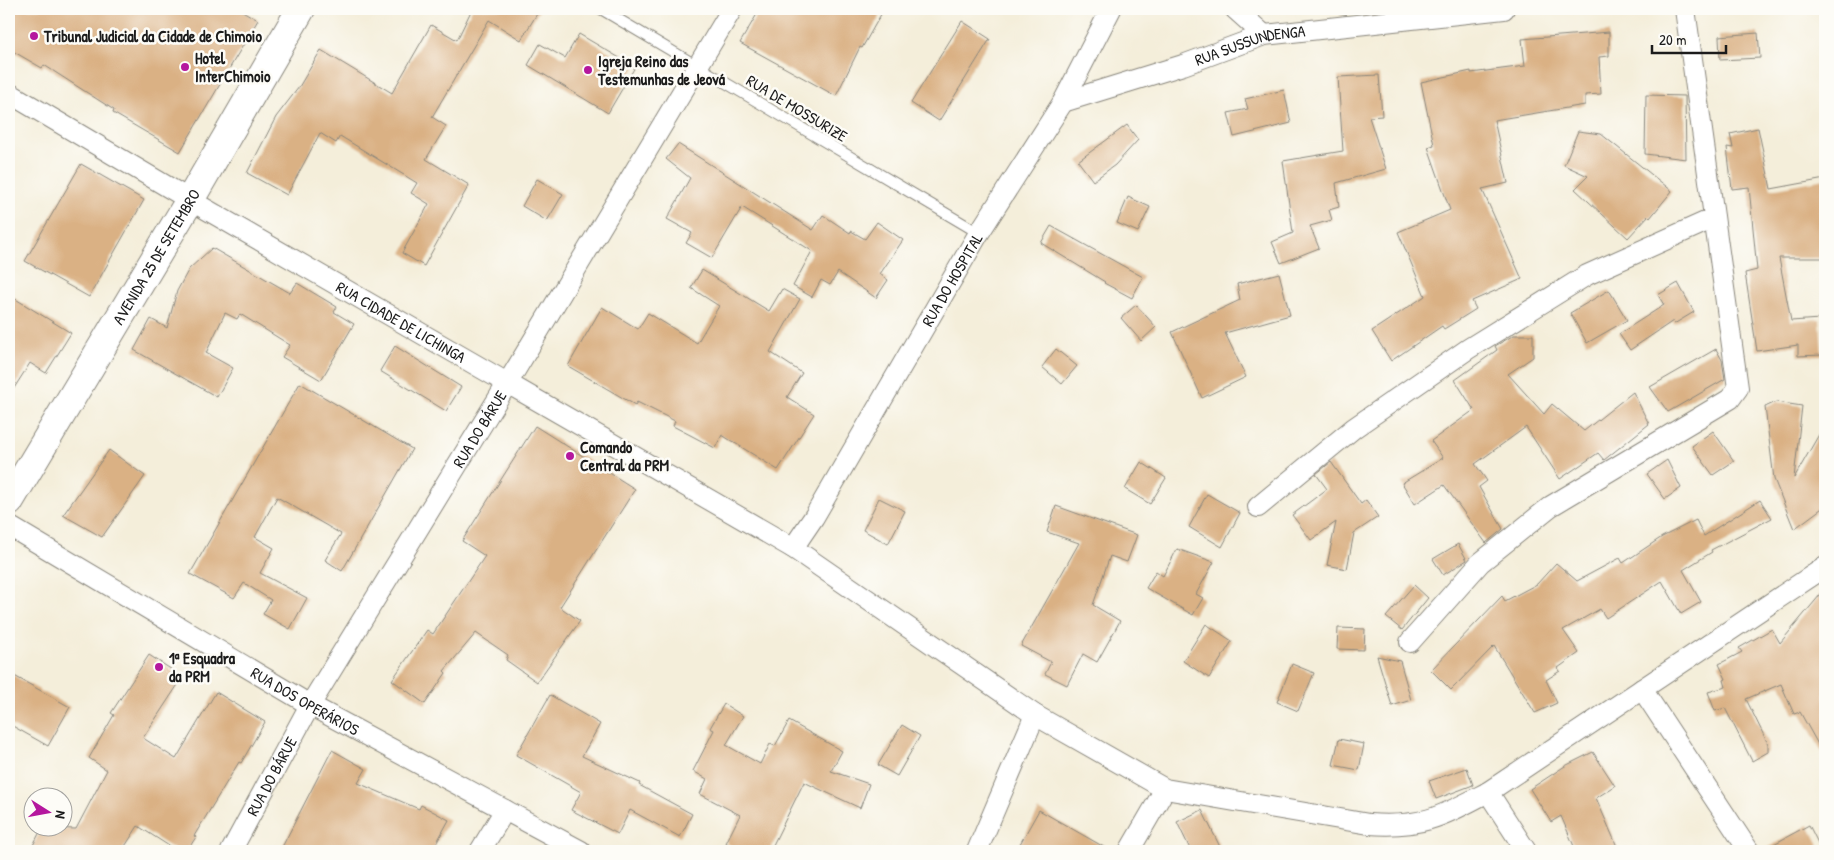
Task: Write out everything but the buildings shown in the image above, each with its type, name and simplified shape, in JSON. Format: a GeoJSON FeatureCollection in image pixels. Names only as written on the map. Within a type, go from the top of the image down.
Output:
{"type":"FeatureCollection","features":[{"type":"Feature","properties":{"kind":"street","name":"AVENIDA 25 DE SETEMBRO"},"geometry":{"type":"LineString","coordinates":[[9,502],[190,200],[301,9]]}},
{"type":"Feature","properties":{"kind":"street","name":"RUA DO BÁRUE"},"geometry":{"type":"LineString","coordinates":[[231,851],[310,705],[507,384],[732,9]]}},
{"type":"Feature","properties":{"kind":"street","name":"RUA DO HOSPITAL"},"geometry":{"type":"LineString","coordinates":[[793,548],[814,517],[979,233],[1063,102],[1110,9]]}},
{"type":"Feature","properties":{"kind":"street"},"geometry":{"type":"LineString","coordinates":[[1235,9],[1264,35]]}},
{"type":"Feature","properties":{"kind":"street","name":"RUA SUSSUNDENGA"},"geometry":{"type":"LineString","coordinates":[[1063,102],[1183,65],[1264,35],[1504,9]]}},
{"type":"Feature","properties":{"kind":"street"},"geometry":{"type":"LineString","coordinates":[[1410,642],[1480,563],[1551,506],[1730,399],[1738,388],[1685,9]]}},
{"type":"Feature","properties":{"kind":"street","name":"RUA CIDADE DE LICHINGA"},"geometry":{"type":"LineString","coordinates":[[9,93],[507,384],[793,548],[1036,715],[1165,789]]}},
{"type":"Feature","properties":{"kind":"street"},"geometry":{"type":"LineString","coordinates":[[1258,506],[1354,428],[1476,344],[1587,275],[1714,218]]}},
{"type":"Feature","properties":{"kind":"street","name":"RUA DOS OPERÁRIOS"},"geometry":{"type":"LineString","coordinates":[[9,526],[310,705],[581,851]]}},
{"type":"Feature","properties":{"kind":"street"},"geometry":{"type":"LineString","coordinates":[[1129,851],[1165,789],[1369,824],[1398,826],[1438,818],[1488,792],[1825,567]]}},
{"type":"Feature","properties":{"kind":"street"},"geometry":{"type":"LineString","coordinates":[[1642,689],[1749,851]]}},
{"type":"Feature","properties":{"kind":"street"},"geometry":{"type":"LineString","coordinates":[[977,851],[1036,715]]}},
{"type":"Feature","properties":{"kind":"street"},"geometry":{"type":"LineString","coordinates":[[1488,792],[1526,851]]}},
{"type":"Feature","properties":{"kind":"street"},"geometry":{"type":"LineString","coordinates":[[480,851],[505,810]]}},
{"type":"Feature","properties":{"kind":"lane","name":"RUA DE MOSSURIZE"},"geometry":{"type":"LineString","coordinates":[[601,9],[979,233]]}},
{"type":"Feature","properties":{"kind":"place","name":"Tribunal Judicial da Cidade de Chimoio"},"geometry":{"type":"Point","coordinates":[34,36]}},
{"type":"Feature","properties":{"kind":"place","name":"Hotel InterChimoio"},"geometry":{"type":"Point","coordinates":[185,67]}},
{"type":"Feature","properties":{"kind":"place","name":"Igreja Reino das Testemunhas de Jeová"},"geometry":{"type":"Point","coordinates":[588,70]}},
{"type":"Feature","properties":{"kind":"place","name":"Comando Central da PRM"},"geometry":{"type":"Point","coordinates":[570,456]}},
{"type":"Feature","properties":{"kind":"place","name":"1ª Esquadra da PRM"},"geometry":{"type":"Point","coordinates":[159,667]}}]}
